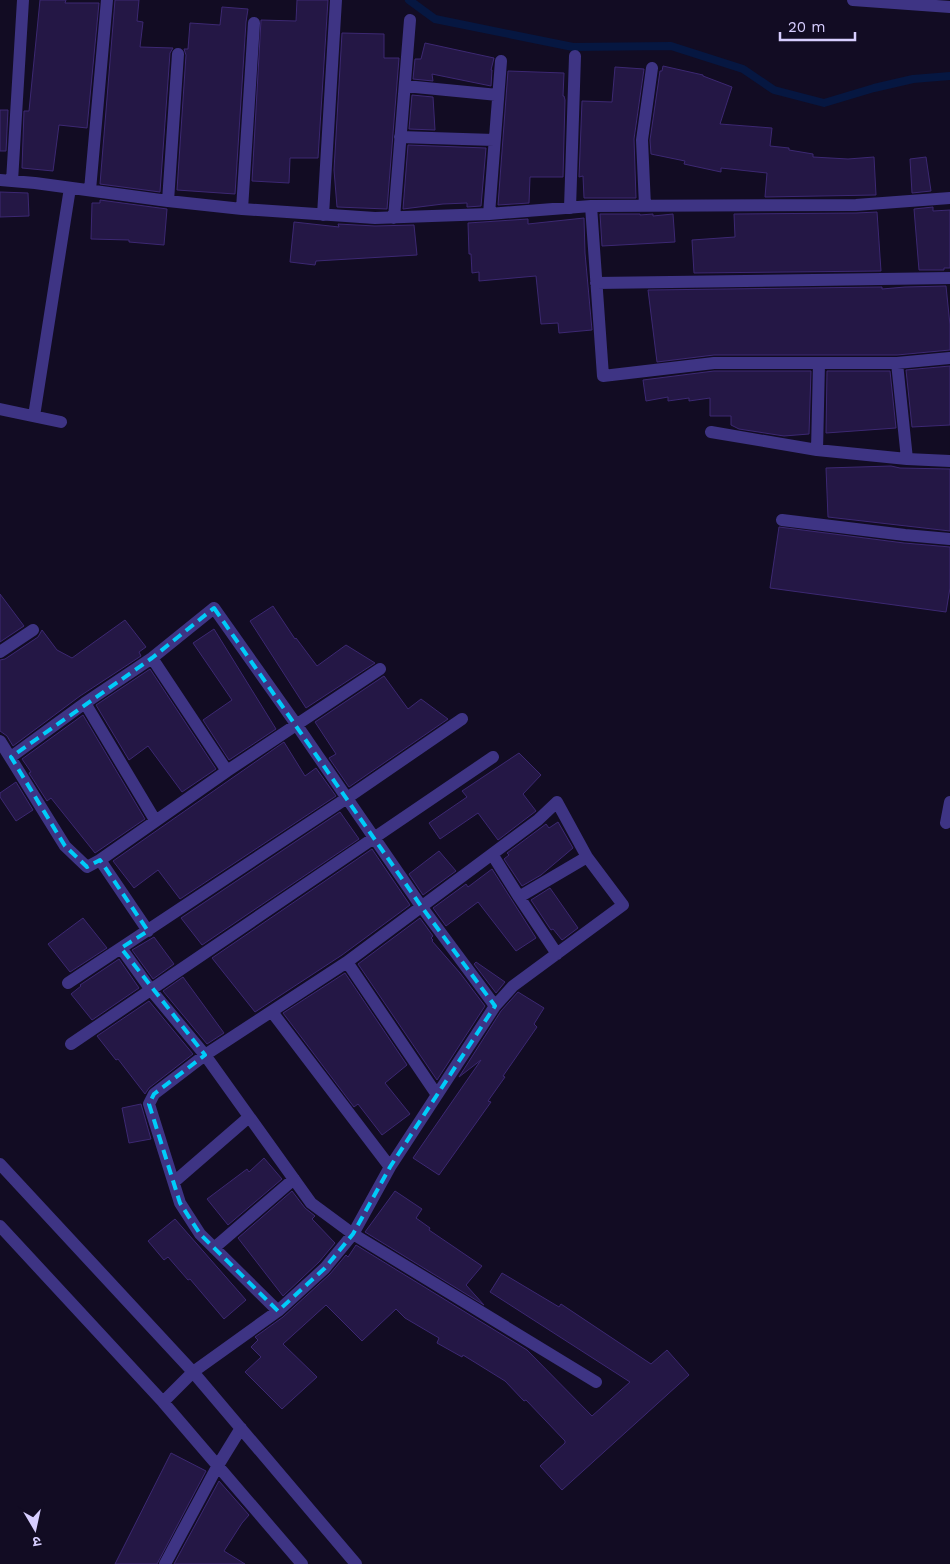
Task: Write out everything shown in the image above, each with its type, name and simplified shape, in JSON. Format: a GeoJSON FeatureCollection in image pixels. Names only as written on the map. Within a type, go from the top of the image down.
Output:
{"type":"FeatureCollection","features":[{"type":"Feature","properties":{"kind":"street"},"geometry":{"type":"LineString","coordinates":[[23,0],[6,180],[242,209],[376,218],[489,214],[591,206],[856,205],[950,198]]}},
{"type":"Feature","properties":{"kind":"street"},"geometry":{"type":"LineString","coordinates":[[90,190],[107,0]]}},
{"type":"Feature","properties":{"kind":"street"},"geometry":{"type":"LineString","coordinates":[[324,215],[336,0]]}},
{"type":"Feature","properties":{"kind":"street"},"geometry":{"type":"LineString","coordinates":[[853,0],[950,7]]}},
{"type":"Feature","properties":{"kind":"street"},"geometry":{"type":"LineString","coordinates":[[394,218],[410,20]]}},
{"type":"Feature","properties":{"kind":"street"},"geometry":{"type":"LineString","coordinates":[[242,209],[254,23]]}},
{"type":"Feature","properties":{"kind":"street"},"geometry":{"type":"LineString","coordinates":[[168,201],[178,54]]}},
{"type":"Feature","properties":{"kind":"street"},"geometry":{"type":"LineString","coordinates":[[570,208],[575,56]]}},
{"type":"Feature","properties":{"kind":"street"},"geometry":{"type":"LineString","coordinates":[[489,214],[501,61]]}},
{"type":"Feature","properties":{"kind":"street"},"geometry":{"type":"LineString","coordinates":[[645,206],[642,140],[652,68]]}},
{"type":"Feature","properties":{"kind":"street"},"geometry":{"type":"LineString","coordinates":[[404,86],[498,95]]}},
{"type":"Feature","properties":{"kind":"street"},"geometry":{"type":"LineString","coordinates":[[400,136],[494,140]]}},
{"type":"Feature","properties":{"kind":"street"},"geometry":{"type":"LineString","coordinates":[[34,416],[70,188]]}},
{"type":"Feature","properties":{"kind":"street"},"geometry":{"type":"LineString","coordinates":[[591,206],[603,376],[714,363],[897,363],[950,358]]}},
{"type":"Feature","properties":{"kind":"street"},"geometry":{"type":"LineString","coordinates":[[596,283],[950,278]]}},
{"type":"Feature","properties":{"kind":"street"},"geometry":{"type":"LineString","coordinates":[[817,450],[819,363]]}},
{"type":"Feature","properties":{"kind":"street"},"geometry":{"type":"LineString","coordinates":[[897,363],[908,459]]}},
{"type":"Feature","properties":{"kind":"street"},"geometry":{"type":"LineString","coordinates":[[0,409],[60,422]]}},
{"type":"Feature","properties":{"kind":"street"},"geometry":{"type":"LineString","coordinates":[[711,432],[817,450],[950,461]]}},
{"type":"Feature","properties":{"kind":"street"},"geometry":{"type":"LineString","coordinates":[[782,520],[950,539]]}},
{"type":"Feature","properties":{"kind":"street"},"geometry":{"type":"LineString","coordinates":[[11,757],[85,703],[152,658],[214,608],[421,906],[495,1006]]}},
{"type":"Feature","properties":{"kind":"street"},"geometry":{"type":"LineString","coordinates":[[0,652],[33,630]]}},
{"type":"Feature","properties":{"kind":"street"},"geometry":{"type":"LineString","coordinates":[[152,658],[227,771]]}},
{"type":"Feature","properties":{"kind":"street"},"geometry":{"type":"LineString","coordinates":[[0,741],[65,846],[87,867],[380,669]]}},
{"type":"Feature","properties":{"kind":"street"},"geometry":{"type":"LineString","coordinates":[[85,703],[155,820]]}},
{"type":"Feature","properties":{"kind":"street"},"geometry":{"type":"LineString","coordinates":[[68,984],[462,719]]}},
{"type":"Feature","properties":{"kind":"street"},"geometry":{"type":"LineString","coordinates":[[71,1044],[492,757]]}},
{"type":"Feature","properties":{"kind":"street"},"geometry":{"type":"LineString","coordinates":[[163,1402],[193,1372],[278,1311],[325,1268],[353,1234],[390,1167],[495,1006],[512,986],[623,905],[587,857],[557,802],[538,820],[347,962],[205,1055],[154,1094],[149,1104],[180,1203],[200,1234],[278,1311]]}},
{"type":"Feature","properties":{"kind":"street"},"geometry":{"type":"LineString","coordinates":[[946,823],[950,802]]}},
{"type":"Feature","properties":{"kind":"street"},"geometry":{"type":"LineString","coordinates":[[492,854],[557,954]]}},
{"type":"Feature","properties":{"kind":"street"},"geometry":{"type":"LineString","coordinates":[[519,897],[587,857]]}},
{"type":"Feature","properties":{"kind":"street"},"geometry":{"type":"LineString","coordinates":[[100,860],[148,931]]}},
{"type":"Feature","properties":{"kind":"street"},"geometry":{"type":"LineString","coordinates":[[121,948],[151,990],[205,1055],[312,1202],[353,1234],[596,1382]]}},
{"type":"Feature","properties":{"kind":"street"},"geometry":{"type":"LineString","coordinates":[[347,962],[437,1095]]}},
{"type":"Feature","properties":{"kind":"street"},"geometry":{"type":"LineString","coordinates":[[272,1012],[390,1167]]}},
{"type":"Feature","properties":{"kind":"street"},"geometry":{"type":"LineString","coordinates":[[174,1182],[250,1117]]}},
{"type":"Feature","properties":{"kind":"street"},"geometry":{"type":"LineString","coordinates":[[0,1164],[193,1372],[356,1564]]}},
{"type":"Feature","properties":{"kind":"street"},"geometry":{"type":"LineString","coordinates":[[214,1248],[294,1179]]}},
{"type":"Feature","properties":{"kind":"street"},"geometry":{"type":"LineString","coordinates":[[0,1226],[163,1402],[302,1564]]}},
{"type":"Feature","properties":{"kind":"street"},"geometry":{"type":"LineString","coordinates":[[165,1564],[241,1428]]}},
{"type":"Feature","properties":{"kind":"highlighted area"},"geometry":{"type":"Polygon","coordinates":[[[214,608],[421,906],[495,1006],[390,1167],[353,1234],[325,1268],[278,1311],[200,1234],[180,1203],[149,1104],[154,1094],[205,1055],[121,948],[148,931],[100,860],[87,867],[65,846],[11,757],[152,658],[214,608]]]}},
{"type":"Feature","properties":{"kind":"building"},"geometry":{"type":"Polygon","coordinates":[[[40,0],[66,0],[65,3],[99,3],[87,128],[59,125],[53,171],[22,168],[24,111],[29,111],[40,0]]]}},
{"type":"Feature","properties":{"kind":"building"},"geometry":{"type":"Polygon","coordinates":[[[115,0],[139,0],[137,21],[143,22],[140,47],[173,48],[170,53],[160,192],[100,184],[115,0]]]}},
{"type":"Feature","properties":{"kind":"building"},"geometry":{"type":"Polygon","coordinates":[[[297,0],[328,0],[318,158],[290,158],[289,183],[252,181],[261,20],[296,21],[297,0]]]}},
{"type":"Feature","properties":{"kind":"building"},"geometry":{"type":"Polygon","coordinates":[[[222,7],[248,9],[235,194],[177,190],[186,55],[184,49],[188,49],[190,23],[220,25],[222,7]]]}},
{"type":"Feature","properties":{"kind":"building"},"geometry":{"type":"Polygon","coordinates":[[[342,33],[384,34],[384,58],[399,58],[387,209],[337,207],[334,170],[342,33]]]}},
{"type":"Feature","properties":{"kind":"building"},"geometry":{"type":"Polygon","coordinates":[[[425,43],[494,58],[491,70],[491,86],[432,74],[433,81],[413,79],[415,59],[421,59],[425,43]]]}},
{"type":"Feature","properties":{"kind":"building"},"geometry":{"type":"Polygon","coordinates":[[[663,66],[703,75],[732,87],[720,124],[772,128],[770,146],[789,148],[789,150],[813,154],[813,157],[848,159],[874,157],[876,195],[765,197],[767,173],[721,168],[721,172],[684,164],[685,161],[651,154],[650,140],[660,71],[662,71],[663,66]]]}},
{"type":"Feature","properties":{"kind":"building"},"geometry":{"type":"Polygon","coordinates":[[[615,67],[644,69],[634,139],[636,198],[584,198],[583,176],[579,177],[582,101],[612,102],[615,67]]]}},
{"type":"Feature","properties":{"kind":"building"},"geometry":{"type":"Polygon","coordinates":[[[508,71],[564,73],[563,177],[530,177],[529,203],[498,205],[508,71]]]}},
{"type":"Feature","properties":{"kind":"building"},"geometry":{"type":"Polygon","coordinates":[[[412,95],[433,97],[435,130],[409,129],[412,95]]]}},
{"type":"Feature","properties":{"kind":"building"},"geometry":{"type":"Polygon","coordinates":[[[0,110],[8,110],[6,151],[0,151],[0,110]]]}},
{"type":"Feature","properties":{"kind":"building"},"geometry":{"type":"Polygon","coordinates":[[[408,145],[486,148],[481,206],[467,207],[467,203],[403,209],[408,145]]]}},
{"type":"Feature","properties":{"kind":"building"},"geometry":{"type":"Polygon","coordinates":[[[926,157],[931,191],[912,193],[910,159],[926,157]]]}},
{"type":"Feature","properties":{"kind":"building"},"geometry":{"type":"Polygon","coordinates":[[[0,192],[28,193],[29,216],[0,217],[0,192]]]}},
{"type":"Feature","properties":{"kind":"building"},"geometry":{"type":"Polygon","coordinates":[[[100,200],[167,209],[164,245],[129,242],[129,240],[91,239],[92,203],[100,203],[100,200]]]}},
{"type":"Feature","properties":{"kind":"building"},"geometry":{"type":"Polygon","coordinates":[[[933,207],[933,211],[950,210],[950,268],[944,268],[944,270],[919,270],[914,209],[933,207]]]}},
{"type":"Feature","properties":{"kind":"building"},"geometry":{"type":"Polygon","coordinates":[[[877,212],[881,271],[694,273],[692,240],[735,237],[734,214],[877,212]]]}},
{"type":"Feature","properties":{"kind":"building"},"geometry":{"type":"Polygon","coordinates":[[[600,214],[653,214],[653,216],[673,214],[675,242],[602,246],[600,214]]]}},
{"type":"Feature","properties":{"kind":"building"},"geometry":{"type":"Polygon","coordinates":[[[584,218],[592,330],[559,333],[558,323],[541,324],[536,276],[479,281],[479,272],[472,273],[468,223],[528,219],[528,224],[584,218]]]}},
{"type":"Feature","properties":{"kind":"building"},"geometry":{"type":"Polygon","coordinates":[[[294,222],[339,227],[338,224],[375,226],[414,225],[417,255],[316,261],[315,265],[290,262],[294,222]]]}},
{"type":"Feature","properties":{"kind":"building"},"geometry":{"type":"Polygon","coordinates":[[[946,286],[950,325],[950,350],[897,355],[714,355],[657,362],[648,290],[882,287],[882,289],[946,286]]]}},
{"type":"Feature","properties":{"kind":"building"},"geometry":{"type":"Polygon","coordinates":[[[950,366],[950,425],[912,427],[906,370],[950,366]]]}},
{"type":"Feature","properties":{"kind":"building"},"geometry":{"type":"Polygon","coordinates":[[[714,371],[811,371],[809,434],[784,436],[739,429],[731,425],[731,416],[710,416],[710,398],[668,401],[668,397],[646,401],[643,380],[714,371]]]}},
{"type":"Feature","properties":{"kind":"building"},"geometry":{"type":"Polygon","coordinates":[[[827,371],[890,371],[896,428],[826,433],[827,371]]]}},
{"type":"Feature","properties":{"kind":"building"},"geometry":{"type":"Polygon","coordinates":[[[891,466],[900,468],[950,469],[950,531],[828,517],[826,468],[891,466]]]}},
{"type":"Feature","properties":{"kind":"building"},"geometry":{"type":"Polygon","coordinates":[[[779,527],[950,547],[950,588],[946,612],[770,588],[779,527]]]}},
{"type":"Feature","properties":{"kind":"building"},"geometry":{"type":"Polygon","coordinates":[[[0,594],[24,626],[0,642],[0,594]]]}},
{"type":"Feature","properties":{"kind":"building"},"geometry":{"type":"Polygon","coordinates":[[[273,606],[295,639],[317,666],[346,645],[375,663],[306,708],[250,621],[273,606]]]}},
{"type":"Feature","properties":{"kind":"building"},"geometry":{"type":"Polygon","coordinates":[[[125,620],[146,647],[139,652],[141,656],[80,696],[13,746],[7,736],[0,731],[0,660],[5,659],[38,637],[42,630],[57,650],[72,658],[125,620]]]}},
{"type":"Feature","properties":{"kind":"building"},"geometry":{"type":"Polygon","coordinates":[[[214,629],[276,729],[229,760],[203,720],[232,700],[193,643],[214,629]]]}},
{"type":"Feature","properties":{"kind":"building"},"geometry":{"type":"Polygon","coordinates":[[[150,669],[216,769],[182,792],[148,746],[129,760],[96,705],[150,669]]]}},
{"type":"Feature","properties":{"kind":"building"},"geometry":{"type":"Polygon","coordinates":[[[384,676],[408,709],[421,699],[448,719],[349,787],[329,758],[336,754],[315,722],[384,676]]]}},
{"type":"Feature","properties":{"kind":"building"},"geometry":{"type":"Polygon","coordinates":[[[83,715],[145,819],[95,853],[51,798],[47,801],[22,759],[83,715]]]}},
{"type":"Feature","properties":{"kind":"building"},"geometry":{"type":"Polygon","coordinates":[[[284,742],[305,776],[316,768],[336,796],[180,899],[158,870],[134,888],[113,861],[284,742]]]}},
{"type":"Feature","properties":{"kind":"building"},"geometry":{"type":"Polygon","coordinates":[[[519,753],[541,775],[523,794],[536,811],[498,840],[478,813],[440,839],[429,823],[467,797],[462,791],[519,753]]]}},
{"type":"Feature","properties":{"kind":"building"},"geometry":{"type":"Polygon","coordinates":[[[16,782],[33,810],[16,821],[0,797],[0,793],[16,782]]]}},
{"type":"Feature","properties":{"kind":"building"},"geometry":{"type":"Polygon","coordinates":[[[340,812],[359,839],[202,945],[181,918],[340,812]]]}},
{"type":"Feature","properties":{"kind":"building"},"geometry":{"type":"Polygon","coordinates":[[[558,822],[573,848],[541,875],[522,886],[504,859],[509,855],[507,853],[546,824],[549,828],[558,822]]]}},
{"type":"Feature","properties":{"kind":"building"},"geometry":{"type":"Polygon","coordinates":[[[372,849],[410,905],[342,955],[255,1012],[212,958],[372,849]]]}},
{"type":"Feature","properties":{"kind":"building"},"geometry":{"type":"Polygon","coordinates":[[[439,851],[456,871],[423,895],[409,874],[439,851]]]}},
{"type":"Feature","properties":{"kind":"building"},"geometry":{"type":"Polygon","coordinates":[[[492,869],[536,938],[516,951],[478,902],[446,926],[433,908],[466,884],[468,887],[492,869]]]}},
{"type":"Feature","properties":{"kind":"building"},"geometry":{"type":"Polygon","coordinates":[[[550,888],[578,928],[562,940],[553,929],[551,930],[531,900],[550,888]]]}},
{"type":"Feature","properties":{"kind":"building"},"geometry":{"type":"Polygon","coordinates":[[[83,918],[107,948],[70,972],[48,944],[83,918]]]}},
{"type":"Feature","properties":{"kind":"building"},"geometry":{"type":"Polygon","coordinates":[[[420,918],[433,936],[431,938],[432,941],[485,1006],[437,1080],[358,964],[420,918]]]}},
{"type":"Feature","properties":{"kind":"building"},"geometry":{"type":"Polygon","coordinates":[[[154,937],[174,964],[153,979],[132,950],[154,937]]]}},
{"type":"Feature","properties":{"kind":"building"},"geometry":{"type":"Polygon","coordinates":[[[119,959],[139,988],[92,1020],[71,994],[80,985],[119,959]]]}},
{"type":"Feature","properties":{"kind":"building"},"geometry":{"type":"Polygon","coordinates":[[[476,962],[505,982],[496,993],[474,964],[476,962]]]}},
{"type":"Feature","properties":{"kind":"building"},"geometry":{"type":"Polygon","coordinates":[[[345,973],[407,1065],[385,1083],[410,1114],[382,1135],[358,1104],[354,1107],[283,1013],[345,973]]]}},
{"type":"Feature","properties":{"kind":"building"},"geometry":{"type":"Polygon","coordinates":[[[183,977],[224,1033],[207,1044],[163,991],[183,977]]]}},
{"type":"Feature","properties":{"kind":"building"},"geometry":{"type":"Polygon","coordinates":[[[518,992],[544,1008],[534,1024],[537,1027],[503,1076],[505,1077],[488,1101],[491,1102],[439,1175],[413,1158],[481,1060],[459,1077],[501,1011],[518,992]]]}},
{"type":"Feature","properties":{"kind":"building"},"geometry":{"type":"Polygon","coordinates":[[[149,1001],[193,1054],[149,1088],[145,1094],[118,1059],[116,1060],[97,1036],[149,1001]]]}},
{"type":"Feature","properties":{"kind":"building"},"geometry":{"type":"Polygon","coordinates":[[[141,1104],[151,1139],[129,1143],[122,1108],[141,1104]]]}},
{"type":"Feature","properties":{"kind":"building"},"geometry":{"type":"Polygon","coordinates":[[[264,1158],[282,1179],[228,1225],[207,1199],[247,1169],[249,1172],[264,1158]]]}},
{"type":"Feature","properties":{"kind":"building"},"geometry":{"type":"Polygon","coordinates":[[[292,1191],[305,1208],[315,1216],[312,1219],[335,1243],[319,1262],[283,1296],[238,1238],[292,1191]]]}},
{"type":"Feature","properties":{"kind":"building"},"geometry":{"type":"Polygon","coordinates":[[[395,1191],[422,1209],[416,1218],[430,1228],[429,1230],[482,1266],[466,1285],[484,1305],[365,1232],[395,1191]]]}},
{"type":"Feature","properties":{"kind":"building"},"geometry":{"type":"Polygon","coordinates":[[[175,1219],[246,1300],[224,1319],[190,1279],[188,1280],[168,1257],[164,1260],[148,1241],[175,1219]]]}},
{"type":"Feature","properties":{"kind":"building"},"geometry":{"type":"Polygon","coordinates":[[[356,1245],[527,1350],[592,1416],[630,1382],[490,1292],[502,1273],[559,1307],[561,1304],[651,1364],[667,1350],[689,1375],[562,1490],[540,1466],[565,1441],[505,1381],[463,1355],[462,1357],[437,1343],[439,1338],[405,1318],[396,1309],[362,1341],[326,1305],[283,1344],[317,1377],[282,1409],[245,1372],[261,1357],[251,1347],[258,1340],[255,1337],[283,1317],[330,1274],[346,1255],[348,1257],[356,1245]]]}},
{"type":"Feature","properties":{"kind":"building"},"geometry":{"type":"Polygon","coordinates":[[[171,1453],[206,1471],[157,1564],[115,1564],[171,1453]]]}},
{"type":"Feature","properties":{"kind":"building"},"geometry":{"type":"Polygon","coordinates":[[[219,1481],[249,1515],[224,1551],[245,1564],[174,1564],[219,1481]]]}},
{"type":"Feature","properties":{"kind":"waterway"},"geometry":{"type":"LineString","coordinates":[[409,0],[435,19],[573,47],[671,46],[743,69],[774,90],[824,103],[913,79],[950,76]]}}]}
